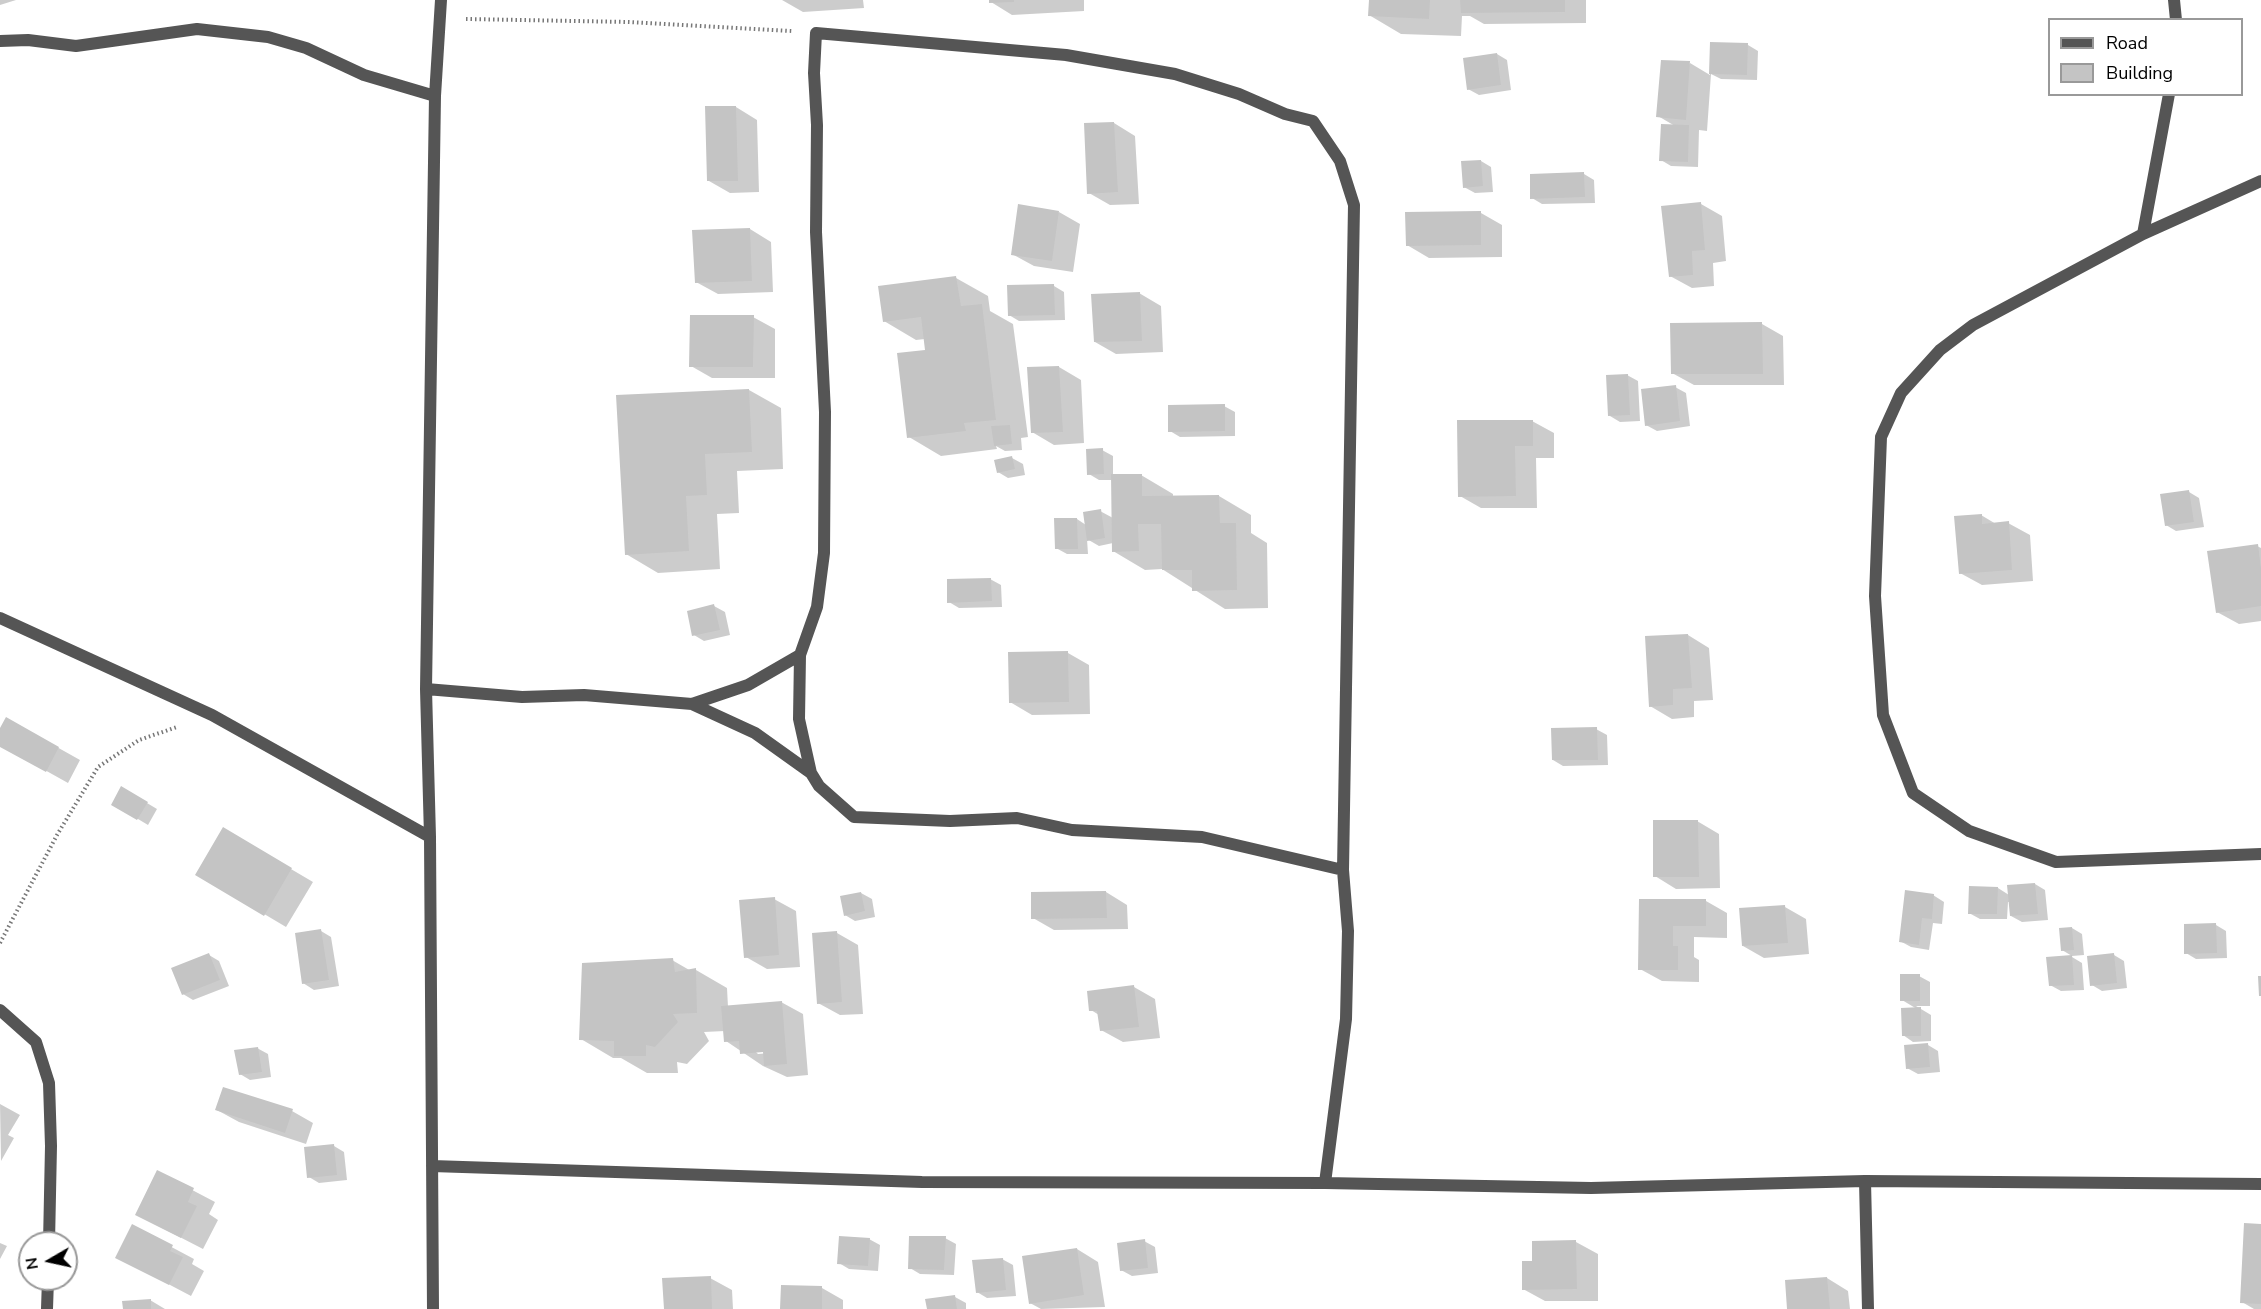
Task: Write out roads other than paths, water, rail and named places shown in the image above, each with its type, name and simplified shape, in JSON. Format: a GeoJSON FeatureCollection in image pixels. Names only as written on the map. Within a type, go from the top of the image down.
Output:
{"type":"FeatureCollection","features":[{"type":"Feature","properties":{"kind":"street"},"geometry":{"type":"LineString","coordinates":[[433,1309],[430,837],[426,689],[435,96],[441,0]]}},
{"type":"Feature","properties":{"kind":"street"},"geometry":{"type":"LineString","coordinates":[[2174,0],[2176,18]]}},
{"type":"Feature","properties":{"kind":"street"},"geometry":{"type":"LineString","coordinates":[[0,41],[28,40],[76,46],[197,30],[268,37],[306,48],[364,75],[435,96]]}},
{"type":"Feature","properties":{"kind":"street"},"geometry":{"type":"LineString","coordinates":[[1325,1183],[1346,1019],[1348,931],[1343,870],[1354,205],[1340,161],[1313,121],[1286,114],[1239,94],[1175,74],[1066,55],[816,33],[814,73],[817,125],[816,232],[825,412],[825,553],[817,607],[800,656],[799,719],[811,773],[819,786],[854,817],[950,821],[1017,818],[1072,830],[1202,837],[1343,870]]}},
{"type":"Feature","properties":{"kind":"street"},"geometry":{"type":"LineString","coordinates":[[2143,234],[2169,96]]}},
{"type":"Feature","properties":{"kind":"street"},"geometry":{"type":"LineString","coordinates":[[2261,181],[2143,234],[1973,326],[1940,350],[1901,393],[1881,437],[1875,596],[1882,714],[1913,794],[1969,831],[2056,862],[2261,854]]}},
{"type":"Feature","properties":{"kind":"street"},"geometry":{"type":"LineString","coordinates":[[0,618],[212,716],[430,837]]}},
{"type":"Feature","properties":{"kind":"street"},"geometry":{"type":"LineString","coordinates":[[692,704],[748,685],[800,656]]}},
{"type":"Feature","properties":{"kind":"street"},"geometry":{"type":"LineString","coordinates":[[426,689],[522,697],[584,695],[692,704],[755,733],[811,773]]}},
{"type":"Feature","properties":{"kind":"street"},"geometry":{"type":"LineString","coordinates":[[0,1010],[36,1042],[49,1083],[51,1146],[49,1231]]}},
{"type":"Feature","properties":{"kind":"street"},"geometry":{"type":"LineString","coordinates":[[432,1166],[922,1182],[1325,1183],[1590,1188],[1865,1181],[2261,1184]]}},
{"type":"Feature","properties":{"kind":"street"},"geometry":{"type":"LineString","coordinates":[[1865,1181],[1868,1309]]}},
{"type":"Feature","properties":{"kind":"street"},"geometry":{"type":"LineString","coordinates":[[47,1309],[48,1291]]}}]}
